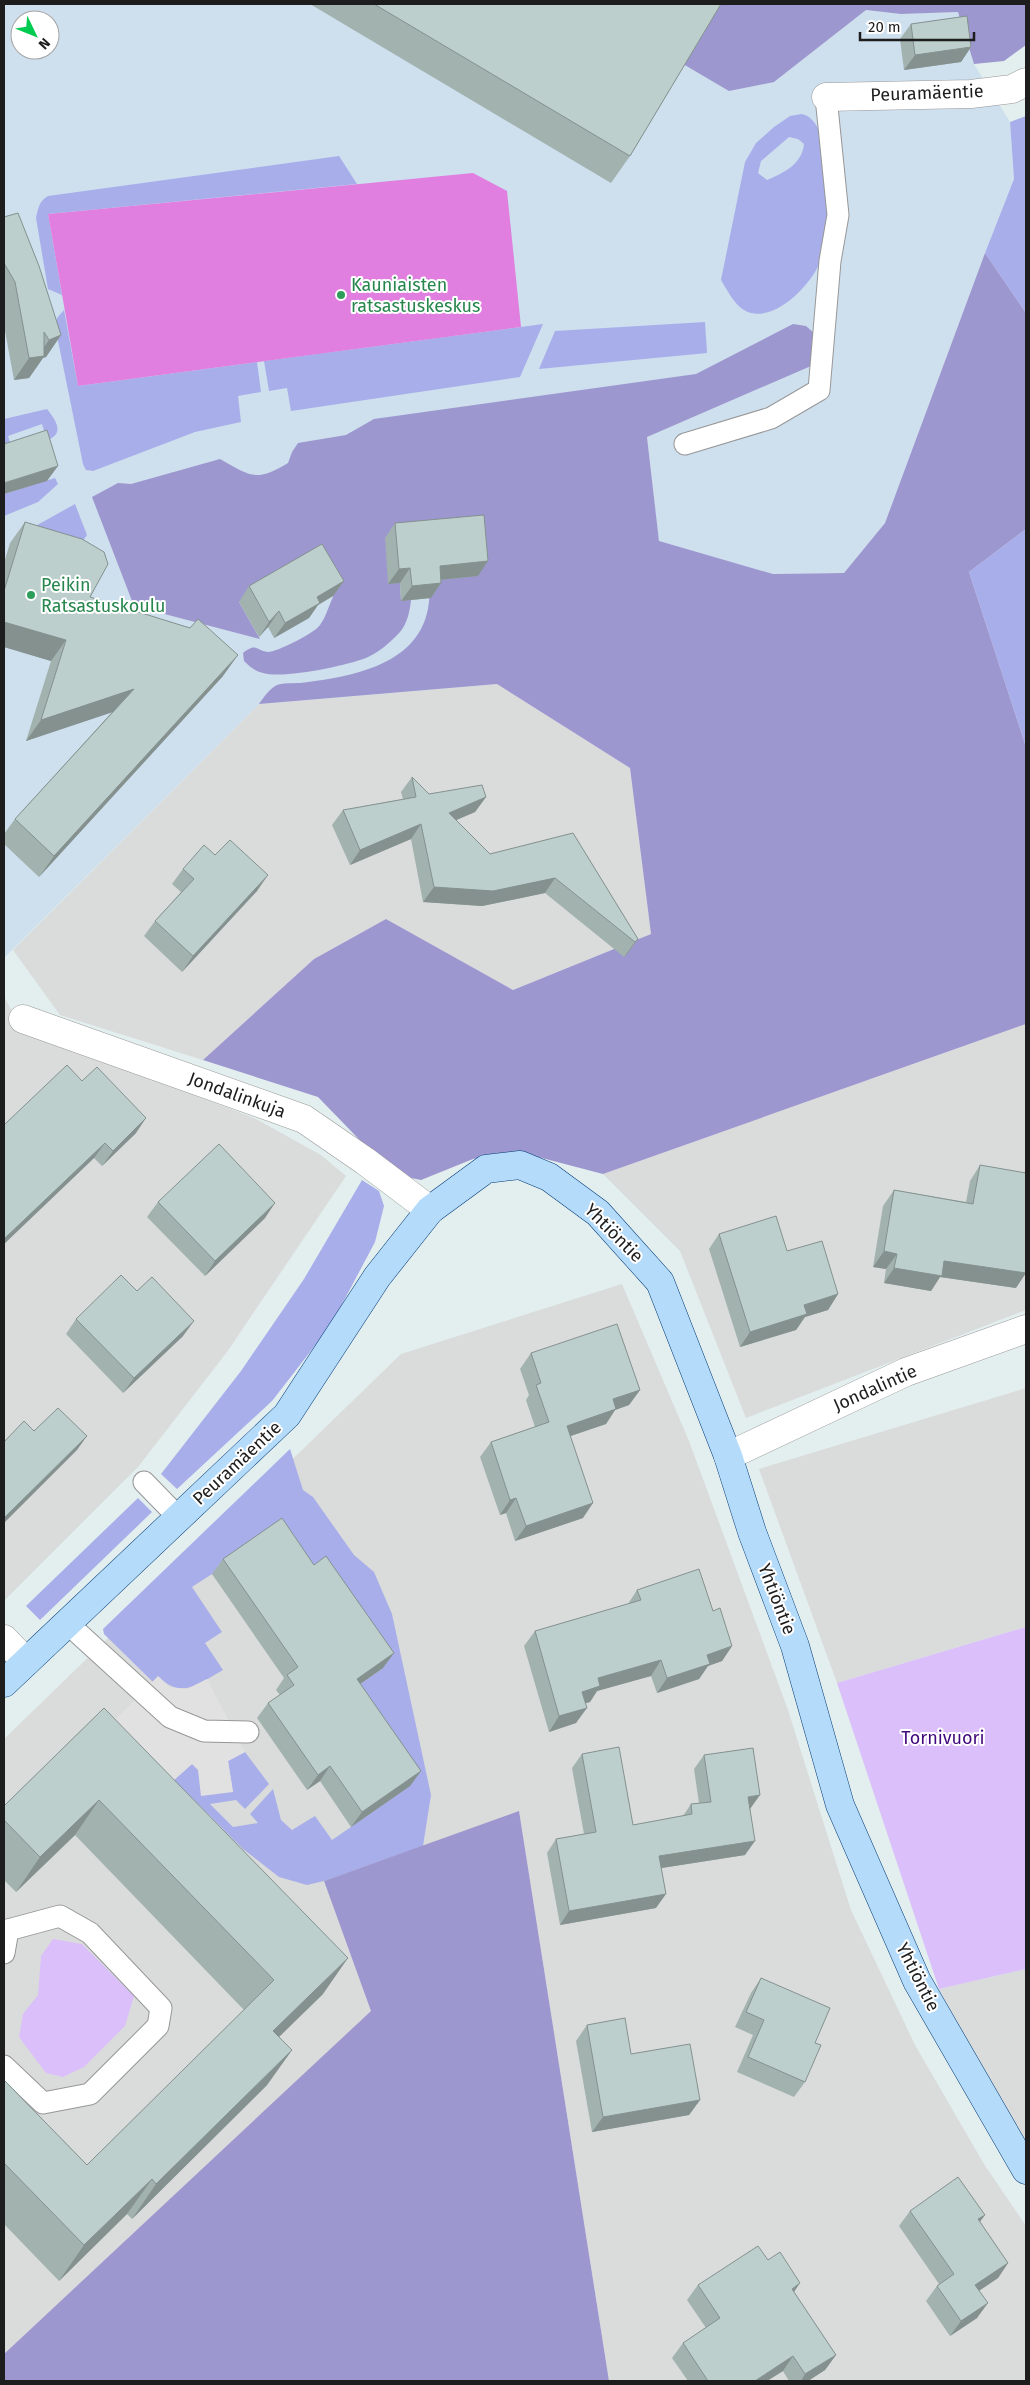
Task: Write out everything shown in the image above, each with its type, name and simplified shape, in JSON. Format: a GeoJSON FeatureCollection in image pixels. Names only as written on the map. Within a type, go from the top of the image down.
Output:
{"type":"FeatureCollection","features":[{"type":"Feature","properties":{"kind":"street","name":"Peuramäentie"},"geometry":{"type":"LineString","coordinates":[[826,96],[971,94],[1012,89],[1026,82]]}},
{"type":"Feature","properties":{"kind":"street","name":"Jondalinkuja"},"geometry":{"type":"LineString","coordinates":[[23,1019],[304,1119],[365,1161],[430,1210]]}},
{"type":"Feature","properties":{"kind":"street","name":"Yhtiöntie"},"geometry":{"type":"LineString","coordinates":[[430,1210],[486,1169],[520,1165],[549,1177],[598,1213],[660,1282],[728,1456],[752,1532],[794,1646],[840,1805],[916,1981],[1026,2170]]}},
{"type":"Feature","properties":{"kind":"street","name":"Peuramäentie"},"geometry":{"type":"LineString","coordinates":[[4,1683],[287,1415],[378,1277],[430,1210]]}},
{"type":"Feature","properties":{"kind":"street","name":"Jondalintie"},"geometry":{"type":"LineString","coordinates":[[728,1456],[906,1372],[1026,1329]]}},
{"type":"Feature","properties":{"kind":"street"},"geometry":{"type":"LineString","coordinates":[[4,1639],[26,1662]]}},
{"type":"Feature","properties":{"kind":"lane"},"geometry":{"type":"LineString","coordinates":[[685,444],[771,418],[819,390],[830,261],[838,215],[826,96]]}},
{"type":"Feature","properties":{"kind":"lane"},"geometry":{"type":"LineString","coordinates":[[144,1482],[179,1518]]}},
{"type":"Feature","properties":{"kind":"lane"},"geometry":{"type":"LineString","coordinates":[[67,1623],[170,1717],[204,1731],[248,1732]]}},
{"type":"Feature","properties":{"kind":"lane"},"geometry":{"type":"LineString","coordinates":[[4,1953],[6,1928],[60,1916],[90,1933],[161,2008],[158,2026],[90,2094],[43,2103],[4,2066]]}},
{"type":"Feature","properties":{"kind":"shaded area","name":"Kauniaisten ratsastuskeskus"},"geometry":{"type":"Polygon","coordinates":[[[4,4],[699,4],[774,82],[866,10],[901,14],[958,12],[974,64],[1010,122],[1014,179],[885,523],[844,573],[773,574],[659,542],[647,437],[497,684],[259,704],[4,958],[4,4]]]}},
{"type":"Feature","properties":{"kind":"shaded area"},"geometry":{"type":"Polygon","coordinates":[[[699,4],[1026,4],[1026,45],[1004,61],[974,64],[958,12],[901,14],[866,10],[774,82],[729,91],[683,64],[699,4]]]}},
{"type":"Feature","properties":{"kind":"shaded area"},"geometry":{"type":"Polygon","coordinates":[[[802,114],[813,121],[821,136],[826,156],[828,179],[824,245],[817,269],[801,290],[779,308],[767,313],[755,314],[744,310],[737,304],[721,280],[745,162],[756,143],[790,116],[802,114]],[[789,137],[761,161],[758,173],[767,180],[791,167],[803,151],[804,144],[798,139],[789,137]]]}},
{"type":"Feature","properties":{"kind":"shaded area"},"geometry":{"type":"Polygon","coordinates":[[[1026,116],[1026,313],[985,253],[1014,179],[1010,122],[1026,116]]]}},
{"type":"Feature","properties":{"kind":"shaded area"},"geometry":{"type":"Polygon","coordinates":[[[339,156],[357,184],[48,214],[62,295],[48,289],[36,218],[38,208],[48,196],[339,156]]]}},
{"type":"Feature","properties":{"kind":"shaded area"},"geometry":{"type":"Polygon","coordinates":[[[473,173],[507,191],[521,327],[78,386],[48,214],[473,173]]]}},
{"type":"Feature","properties":{"kind":"shaded area"},"geometry":{"type":"Polygon","coordinates":[[[985,253],[1026,313],[1026,529],[969,572],[1026,747],[1026,1024],[603,1174],[519,1152],[473,1159],[421,1180],[401,1176],[384,1165],[318,1097],[203,1060],[314,959],[386,919],[513,990],[651,934],[630,768],[497,684],[259,704],[269,691],[277,685],[304,683],[354,674],[375,667],[394,657],[410,644],[422,628],[428,607],[429,581],[400,583],[401,600],[411,600],[409,613],[402,629],[375,653],[356,661],[314,671],[285,674],[263,673],[244,661],[243,653],[251,648],[268,652],[287,646],[317,628],[326,615],[333,597],[312,560],[239,602],[260,639],[134,606],[92,497],[118,483],[131,484],[220,459],[247,473],[261,475],[288,463],[298,443],[346,435],[374,419],[696,374],[793,324],[806,326],[815,334],[811,366],[647,437],[659,541],[773,574],[844,573],[885,523],[985,253]]]}},
{"type":"Feature","properties":{"kind":"shaded area"},"geometry":{"type":"Polygon","coordinates":[[[64,310],[78,386],[257,362],[261,392],[238,396],[241,422],[195,432],[93,471],[86,470],[83,464],[55,326],[57,318],[64,310]]]}},
{"type":"Feature","properties":{"kind":"shaded area"},"geometry":{"type":"Polygon","coordinates":[[[705,322],[707,353],[539,369],[555,331],[705,322]]]}},
{"type":"Feature","properties":{"kind":"shaded area"},"geometry":{"type":"Polygon","coordinates":[[[543,324],[520,377],[291,411],[287,388],[269,391],[264,361],[543,324]]]}},
{"type":"Feature","properties":{"kind":"shaded area"},"geometry":{"type":"Polygon","coordinates":[[[47,409],[57,425],[57,433],[50,439],[46,437],[42,424],[8,436],[13,453],[4,456],[4,419],[47,409]]]}},
{"type":"Feature","properties":{"kind":"shaded area"},"geometry":{"type":"Polygon","coordinates":[[[55,478],[58,484],[38,502],[4,516],[4,494],[55,478]]]}},
{"type":"Feature","properties":{"kind":"shaded area"},"geometry":{"type":"Polygon","coordinates":[[[75,504],[87,535],[79,546],[32,528],[75,504]]]}},
{"type":"Feature","properties":{"kind":"shaded area"},"geometry":{"type":"Polygon","coordinates":[[[1026,529],[1026,747],[969,572],[1026,529]]]}},
{"type":"Feature","properties":{"kind":"shaded area"},"geometry":{"type":"Polygon","coordinates":[[[497,684],[630,768],[651,934],[513,990],[386,919],[314,959],[203,1060],[60,1015],[13,950],[259,704],[497,684]]]}},
{"type":"Feature","properties":{"kind":"shaded area"},"geometry":{"type":"Polygon","coordinates":[[[4,996],[21,1029],[254,1118],[321,1155],[346,1176],[227,1352],[138,1467],[4,1601],[4,996]]]}},
{"type":"Feature","properties":{"kind":"shaded area"},"geometry":{"type":"Polygon","coordinates":[[[1026,1024],[1026,1310],[746,1418],[680,1251],[603,1174],[1026,1024]]]}},
{"type":"Feature","properties":{"kind":"shaded area"},"geometry":{"type":"Polygon","coordinates":[[[362,1180],[379,1191],[384,1206],[375,1242],[331,1325],[272,1401],[177,1489],[161,1474],[241,1371],[304,1279],[362,1180]]]}},
{"type":"Feature","properties":{"kind":"shaded area"},"geometry":{"type":"Polygon","coordinates":[[[622,1284],[689,1441],[788,1710],[851,1910],[915,2045],[984,2164],[1026,2226],[1026,2381],[609,2381],[519,1812],[324,1881],[372,2011],[4,2354],[4,1739],[401,1354],[622,1284]]]}},
{"type":"Feature","properties":{"kind":"shaded area"},"geometry":{"type":"Polygon","coordinates":[[[1026,1388],[1026,1627],[837,1683],[759,1469],[1026,1388]]]}},
{"type":"Feature","properties":{"kind":"shaded area"},"geometry":{"type":"Polygon","coordinates":[[[290,1449],[303,1490],[313,1497],[354,1555],[374,1572],[392,1614],[431,1795],[423,1846],[324,1881],[307,1885],[279,1877],[243,1849],[174,1780],[192,1764],[233,1792],[228,1761],[245,1752],[269,1784],[245,1809],[236,1800],[210,1804],[233,1827],[258,1823],[250,1814],[273,1789],[281,1820],[292,1830],[315,1816],[332,1840],[351,1827],[346,1694],[383,1668],[212,1574],[192,1587],[222,1632],[205,1643],[223,1670],[198,1684],[191,1687],[175,1687],[167,1684],[159,1677],[153,1682],[104,1634],[103,1629],[290,1449]]]}},
{"type":"Feature","properties":{"kind":"shaded area"},"geometry":{"type":"Polygon","coordinates":[[[138,1498],[152,1512],[40,1620],[26,1606],[138,1498]]]}},
{"type":"Feature","properties":{"kind":"shaded area"},"geometry":{"type":"Polygon","coordinates":[[[158,1676],[169,1687],[187,1689],[207,1679],[245,1752],[228,1761],[233,1792],[201,1796],[198,1770],[192,1764],[174,1780],[115,1720],[158,1676]]]}},
{"type":"Feature","properties":{"kind":"shaded area"},"geometry":{"type":"Polygon","coordinates":[[[519,1811],[609,2381],[4,2381],[4,2354],[371,2011],[324,1881],[519,1811]]]}},
{"type":"Feature","properties":{"kind":"shaded area"},"geometry":{"type":"Polygon","coordinates":[[[1026,1969],[1026,2147],[939,1989],[1026,1969]]]}},
{"type":"Feature","properties":{"kind":"green space","name":"Tornivuori"},"geometry":{"type":"Polygon","coordinates":[[[1026,1627],[1026,1969],[939,1989],[837,1683],[1026,1627]]]}},
{"type":"Feature","properties":{"kind":"green space"},"geometry":{"type":"Polygon","coordinates":[[[53,1939],[82,1944],[134,1996],[125,2026],[84,2067],[63,2077],[46,2073],[19,2037],[23,2014],[38,1995],[41,1956],[53,1939]]]}},
{"type":"Feature","properties":{"kind":"building"},"geometry":{"type":"Polygon","coordinates":[[[374,4],[721,4],[630,156],[374,4]]]}},
{"type":"Feature","properties":{"kind":"building"},"geometry":{"type":"Polygon","coordinates":[[[967,16],[971,47],[915,55],[911,24],[967,16]]]}},
{"type":"Feature","properties":{"kind":"building"},"geometry":{"type":"Polygon","coordinates":[[[18,213],[39,266],[61,335],[49,340],[44,332],[44,356],[29,358],[15,282],[4,263],[4,217],[18,213]]]}},
{"type":"Feature","properties":{"kind":"building"},"geometry":{"type":"Polygon","coordinates":[[[47,430],[58,466],[4,483],[4,444],[47,430]]]}},
{"type":"Feature","properties":{"kind":"building"},"geometry":{"type":"Polygon","coordinates":[[[484,515],[488,561],[440,566],[441,583],[412,586],[410,568],[399,569],[395,523],[484,515]]]}},
{"type":"Feature","properties":{"kind":"building"},"geometry":{"type":"Polygon","coordinates":[[[25,522],[82,539],[104,552],[108,564],[90,597],[190,628],[198,619],[238,655],[54,856],[15,819],[134,689],[41,720],[66,640],[4,622],[4,591],[25,522]]]}},
{"type":"Feature","properties":{"kind":"building"},"geometry":{"type":"Polygon","coordinates":[[[322,544],[344,581],[317,597],[320,603],[285,623],[279,611],[269,622],[249,586],[322,544]]]}},
{"type":"Feature","properties":{"kind":"building"},"geometry":{"type":"Polygon","coordinates":[[[412,777],[429,794],[482,785],[486,797],[449,813],[490,854],[573,833],[638,939],[635,942],[555,878],[493,891],[434,887],[421,824],[360,850],[343,810],[416,797],[412,777]]]}},
{"type":"Feature","properties":{"kind":"building"},"geometry":{"type":"Polygon","coordinates":[[[230,840],[268,875],[193,956],[155,921],[194,879],[183,869],[204,845],[215,855],[230,840]]]}},
{"type":"Feature","properties":{"kind":"building"},"geometry":{"type":"Polygon","coordinates":[[[67,1065],[82,1081],[97,1067],[146,1118],[113,1151],[105,1143],[4,1239],[4,1125],[67,1065]]]}},
{"type":"Feature","properties":{"kind":"building"},"geometry":{"type":"Polygon","coordinates":[[[219,1144],[275,1203],[215,1261],[158,1202],[219,1144]]]}},
{"type":"Feature","properties":{"kind":"building"},"geometry":{"type":"Polygon","coordinates":[[[980,1165],[1026,1173],[1026,1273],[944,1261],[942,1276],[894,1268],[897,1254],[884,1251],[894,1190],[973,1204],[980,1165]]]}},
{"type":"Feature","properties":{"kind":"building"},"geometry":{"type":"Polygon","coordinates":[[[776,1216],[787,1251],[822,1241],[838,1294],[804,1305],[807,1314],[750,1332],[719,1234],[776,1216]]]}},
{"type":"Feature","properties":{"kind":"building"},"geometry":{"type":"Polygon","coordinates":[[[121,1275],[137,1291],[152,1277],[194,1321],[134,1378],[76,1319],[121,1275]]]}},
{"type":"Feature","properties":{"kind":"building"},"geometry":{"type":"Polygon","coordinates":[[[617,1324],[640,1390],[613,1399],[616,1409],[567,1426],[593,1503],[526,1526],[516,1498],[510,1500],[491,1442],[549,1422],[536,1385],[541,1383],[531,1353],[617,1324]]]}},
{"type":"Feature","properties":{"kind":"building"},"geometry":{"type":"Polygon","coordinates":[[[58,1408],[87,1436],[4,1518],[4,1442],[24,1421],[34,1431],[58,1408]]]}},
{"type":"Feature","properties":{"kind":"building"},"geometry":{"type":"Polygon","coordinates":[[[282,1518],[314,1565],[326,1556],[394,1653],[357,1679],[421,1771],[362,1812],[330,1766],[318,1775],[268,1703],[294,1685],[287,1675],[298,1667],[223,1559],[282,1518]]]}},
{"type":"Feature","properties":{"kind":"building"},"geometry":{"type":"Polygon","coordinates":[[[699,1569],[713,1611],[720,1608],[732,1646],[707,1655],[710,1664],[667,1678],[661,1660],[598,1678],[600,1686],[582,1692],[587,1708],[559,1716],[535,1631],[641,1600],[637,1590],[699,1569]]]}},
{"type":"Feature","properties":{"kind":"building"},"geometry":{"type":"Polygon","coordinates":[[[104,1708],[348,1958],[273,2031],[292,2050],[156,2184],[152,2179],[84,2245],[4,2163],[4,2080],[87,2165],[274,1980],[99,1800],[40,1857],[4,1820],[4,1806],[104,1708]]]}},
{"type":"Feature","properties":{"kind":"building"},"geometry":{"type":"Polygon","coordinates":[[[619,1747],[633,1825],[692,1814],[691,1804],[711,1802],[704,1755],[753,1748],[760,1795],[748,1797],[755,1841],[659,1856],[666,1894],[569,1911],[556,1839],[596,1832],[582,1754],[619,1747]]]}},
{"type":"Feature","properties":{"kind":"building"},"geometry":{"type":"Polygon","coordinates":[[[761,1978],[830,2008],[815,2043],[821,2045],[805,2082],[748,2057],[764,2020],[746,2012],[761,1978]]]}},
{"type":"Feature","properties":{"kind":"building"},"geometry":{"type":"Polygon","coordinates":[[[625,2018],[631,2054],[690,2044],[700,2100],[603,2117],[587,2025],[625,2018]]]}},
{"type":"Feature","properties":{"kind":"building"},"geometry":{"type":"Polygon","coordinates":[[[958,2177],[985,2215],[978,2219],[1008,2263],[975,2285],[988,2303],[961,2321],[937,2286],[954,2274],[910,2211],[958,2177]]]}},
{"type":"Feature","properties":{"kind":"building"},"geometry":{"type":"Polygon","coordinates":[[[758,2246],[768,2260],[780,2252],[800,2283],[792,2289],[836,2355],[805,2374],[793,2356],[755,2381],[708,2381],[683,2343],[720,2318],[698,2285],[758,2246]]]}},
{"type":"Feature","properties":{"kind":"place","name":"Kauniaisten ratsastuskeskus"},"geometry":{"type":"Point","coordinates":[341,295]}},
{"type":"Feature","properties":{"kind":"place","name":"Peikin Ratsastuskoulu"},"geometry":{"type":"Point","coordinates":[31,595]}}]}
